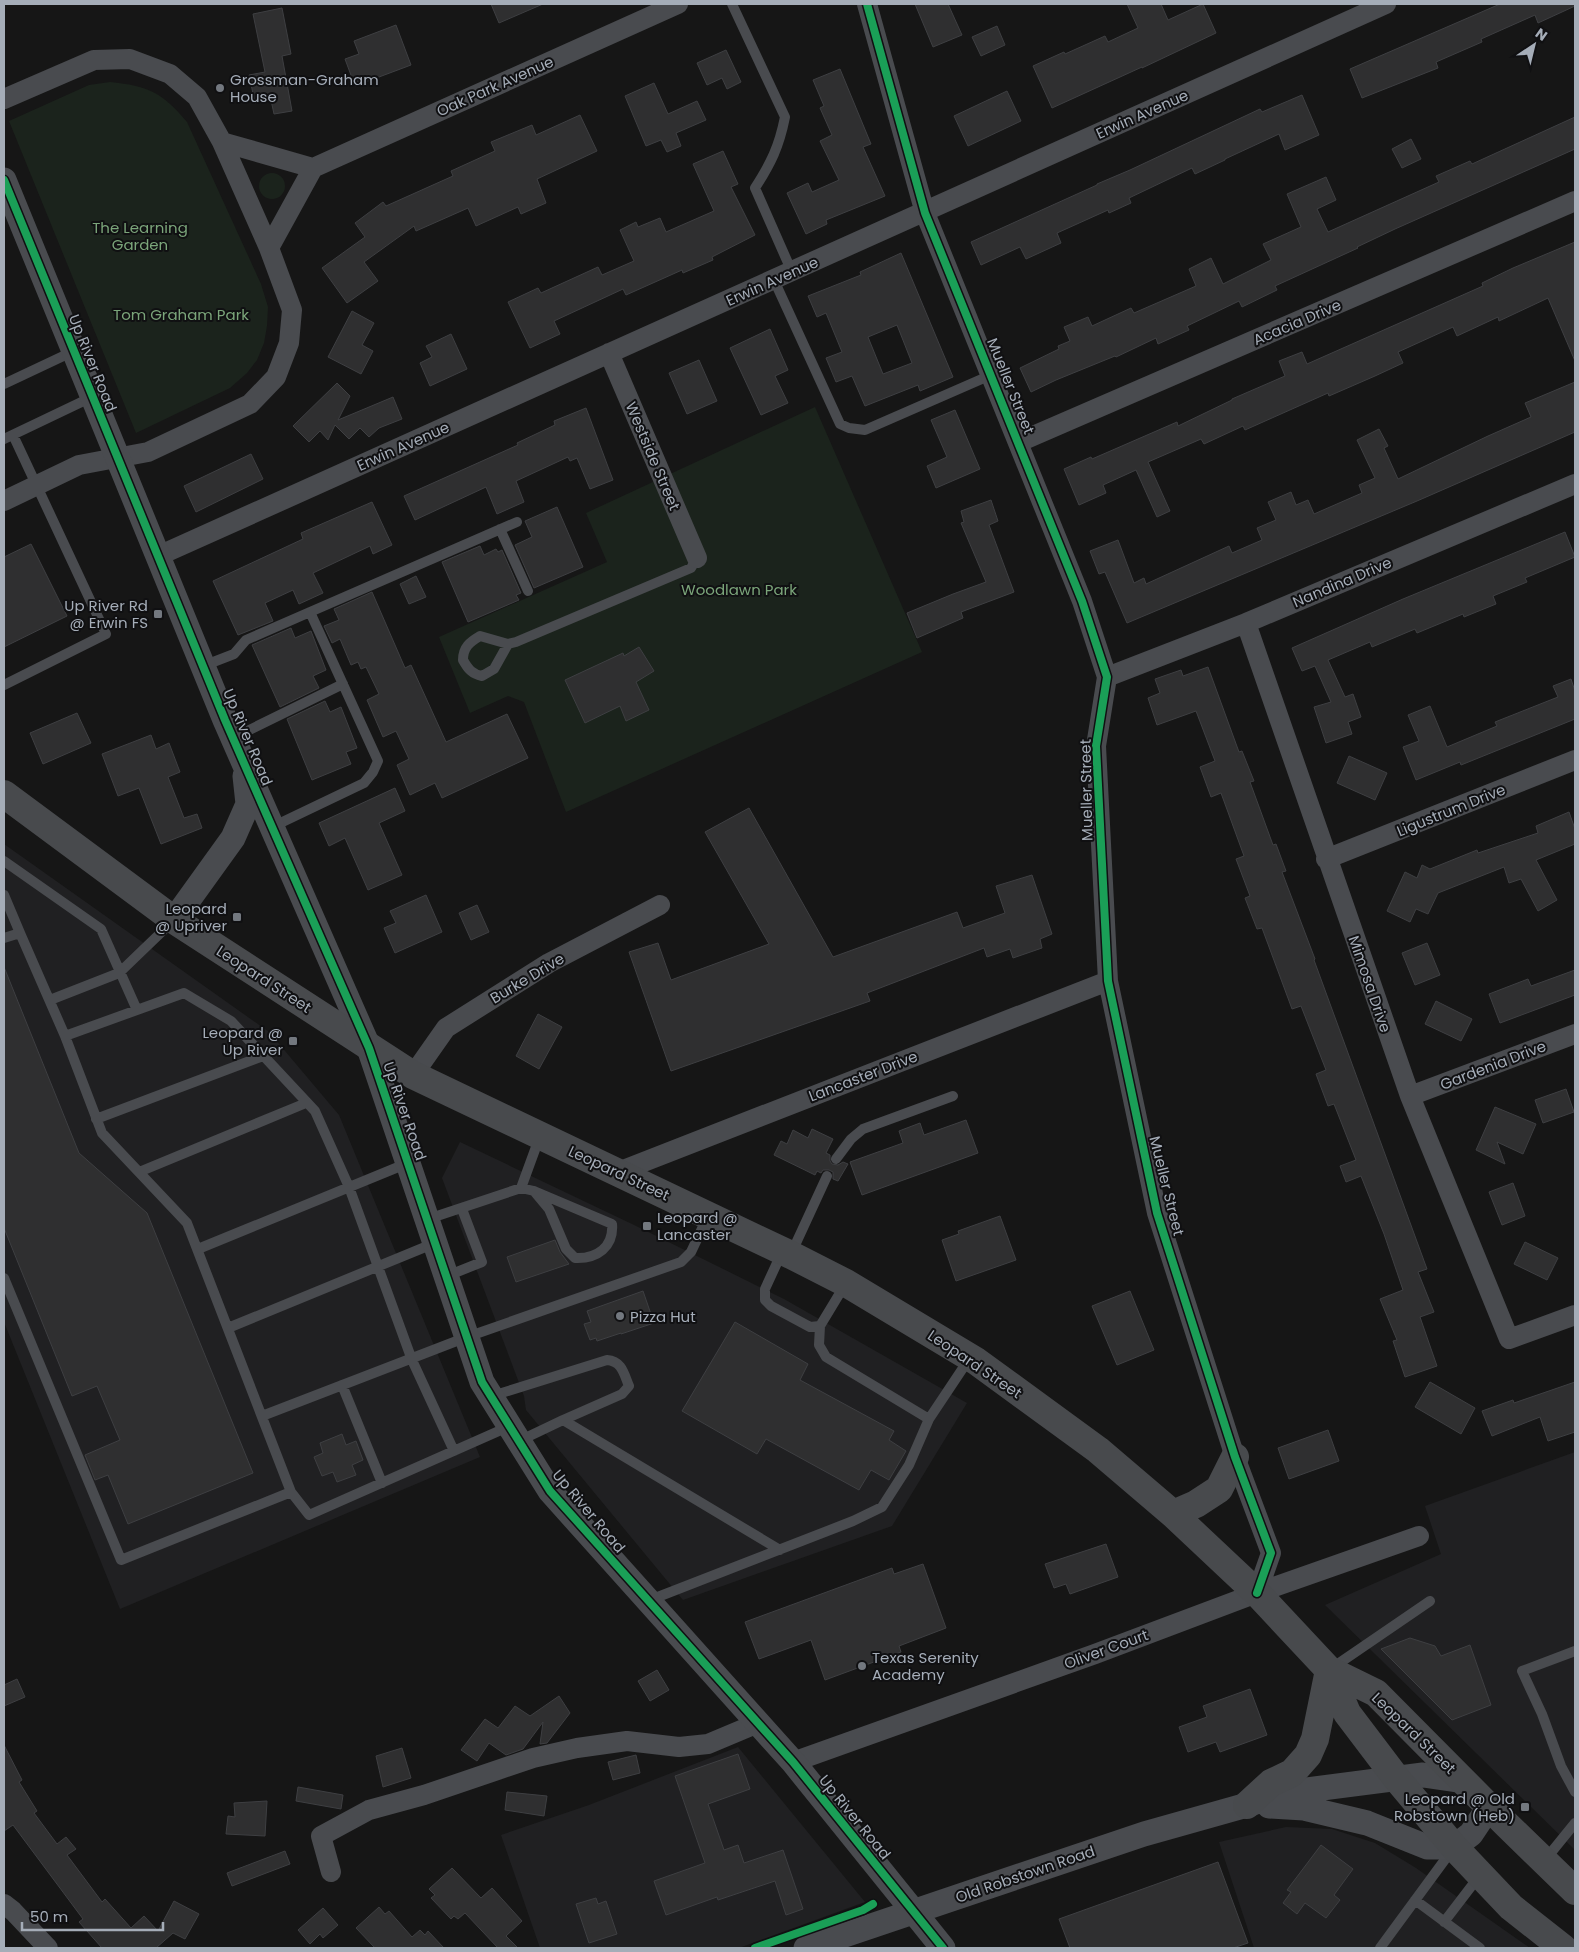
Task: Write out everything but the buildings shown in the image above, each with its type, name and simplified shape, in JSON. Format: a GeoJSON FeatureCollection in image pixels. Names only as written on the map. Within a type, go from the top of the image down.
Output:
{"type":"FeatureCollection","features":[{"type":"Feature","properties":{"kind":"main road","name":"Leopard Street"},"geometry":{"type":"LineString","coordinates":[[6,801],[174,920],[413,1076],[787,1253],[846,1284],[970,1358],[1098,1450],[1173,1514],[1257,1593],[1330,1670],[1376,1693],[1575,1891]]}},
{"type":"Feature","properties":{"kind":"main road"},"geometry":{"type":"LineString","coordinates":[[1173,1514],[1196,1504],[1218,1489],[1235,1457]]}},
{"type":"Feature","properties":{"kind":"main road","name":"Leopard Street"},"geometry":{"type":"LineString","coordinates":[[1330,1670],[1347,1713],[1388,1780],[1511,1907],[1550,1942]]}},
{"type":"Feature","properties":{"kind":"main road"},"geometry":{"type":"LineString","coordinates":[[1247,1805],[1270,1783],[1292,1773],[1308,1755],[1315,1739],[1330,1670]]}},
{"type":"Feature","properties":{"kind":"street","name":"Oak Park Avenue"},"geometry":{"type":"LineString","coordinates":[[313,168],[678,4]]}},
{"type":"Feature","properties":{"kind":"street","name":"Mueller Street"},"geometry":{"type":"LineString","coordinates":[[867,4],[925,213],[1082,601],[1107,677],[1096,746],[1108,981],[1157,1213],[1235,1457],[1271,1553],[1257,1593]]}},
{"type":"Feature","properties":{"kind":"street","name":"Erwin Avenue"},"geometry":{"type":"LineString","coordinates":[[158,556],[925,213],[1386,4]]}},
{"type":"Feature","properties":{"kind":"street"},"geometry":{"type":"LineString","coordinates":[[4,99],[94,60],[130,59],[170,74],[197,97],[222,142],[269,248],[292,310],[289,343],[276,377],[250,404],[148,452],[79,465],[4,501]]}},
{"type":"Feature","properties":{"kind":"street"},"geometry":{"type":"LineString","coordinates":[[222,142],[313,168],[269,248]]}},
{"type":"Feature","properties":{"kind":"street","name":"Up River Road"},"geometry":{"type":"LineString","coordinates":[[4,180],[203,666],[369,1048],[482,1382],[550,1491],[793,1762],[944,1948]]}},
{"type":"Feature","properties":{"kind":"street","name":"Acacia Drive"},"geometry":{"type":"LineString","coordinates":[[1019,442],[1575,202]]}},
{"type":"Feature","properties":{"kind":"street","name":"Westside Street"},"geometry":{"type":"LineString","coordinates":[[609,353],[697,558]]}},
{"type":"Feature","properties":{"kind":"street","name":"Nandina Drive"},"geometry":{"type":"LineString","coordinates":[[1107,677],[1246,623],[1575,484]]}},
{"type":"Feature","properties":{"kind":"street","name":"Mimosa Drive"},"geometry":{"type":"LineString","coordinates":[[1246,623],[1326,859],[1410,1096],[1509,1339],[1575,1315]]}},
{"type":"Feature","properties":{"kind":"street"},"geometry":{"type":"LineString","coordinates":[[174,920],[233,838],[248,804],[238,749]]}},
{"type":"Feature","properties":{"kind":"street","name":"Ligustrum Drive"},"geometry":{"type":"LineString","coordinates":[[1326,859],[1575,760]]}},
{"type":"Feature","properties":{"kind":"street","name":"Burke Drive"},"geometry":{"type":"LineString","coordinates":[[413,1076],[446,1028],[549,963],[660,905]]}},
{"type":"Feature","properties":{"kind":"street","name":"Lancaster Drive"},"geometry":{"type":"LineString","coordinates":[[618,1172],[1108,981]]}},
{"type":"Feature","properties":{"kind":"street","name":"Gardenia Drive"},"geometry":{"type":"LineString","coordinates":[[1410,1096],[1575,1034]]}},
{"type":"Feature","properties":{"kind":"street","name":"Oliver Court"},"geometry":{"type":"LineString","coordinates":[[793,1762],[1419,1536]]}},
{"type":"Feature","properties":{"kind":"street"},"geometry":{"type":"LineString","coordinates":[[331,1872],[320,1836],[370,1810],[424,1795],[533,1758],[577,1748],[627,1741],[679,1747],[708,1744],[758,1723]]}},
{"type":"Feature","properties":{"kind":"street","name":"Old Robstown Road"},"geometry":{"type":"LineString","coordinates":[[806,1948],[1144,1834],[1247,1805],[1282,1793],[1423,1775],[1464,1781]]}},
{"type":"Feature","properties":{"kind":"street"},"geometry":{"type":"LineString","coordinates":[[1374,1826],[1367,1810],[1368,1798],[1388,1780]]}},
{"type":"Feature","properties":{"kind":"street","name":"Old Robstown Road"},"geometry":{"type":"LineString","coordinates":[[1247,1805],[1304,1808],[1374,1826],[1427,1848],[1454,1847]]}},
{"type":"Feature","properties":{"kind":"street"},"geometry":{"type":"LineString","coordinates":[[1454,1847],[1471,1834],[1489,1807]]}},
{"type":"Feature","properties":{"kind":"street"},"geometry":{"type":"LineString","coordinates":[[7,1903],[48,1948]]}},
{"type":"Feature","properties":{"kind":"lane"},"geometry":{"type":"LineString","coordinates":[[732,4],[784,117],[781,136],[773,158],[755,188],[783,276],[840,424],[849,428],[865,430],[991,374]]}},
{"type":"Feature","properties":{"kind":"lane"},"geometry":{"type":"LineString","coordinates":[[4,384],[74,351]]}},
{"type":"Feature","properties":{"kind":"lane"},"geometry":{"type":"LineString","coordinates":[[4,685],[106,634],[36,485],[8,437],[92,397]]}},
{"type":"Feature","properties":{"kind":"lane"},"geometry":{"type":"LineString","coordinates":[[203,666],[234,654],[246,640],[517,522]]}},
{"type":"Feature","properties":{"kind":"lane"},"geometry":{"type":"LineString","coordinates":[[500,529],[528,591]]}},
{"type":"Feature","properties":{"kind":"lane"},"geometry":{"type":"LineString","coordinates":[[508,644],[494,669],[482,676],[475,674],[467,668],[463,660],[465,648],[472,640],[480,636],[508,644],[516,642],[691,568],[697,558]]}},
{"type":"Feature","properties":{"kind":"lane"},"geometry":{"type":"LineString","coordinates":[[272,827],[364,783],[373,772],[378,761],[310,612]]}},
{"type":"Feature","properties":{"kind":"lane"},"geometry":{"type":"LineString","coordinates":[[238,749],[343,684]]}},
{"type":"Feature","properties":{"kind":"lane"},"geometry":{"type":"LineString","coordinates":[[4,861],[101,929],[137,1010]]}},
{"type":"Feature","properties":{"kind":"lane"},"geometry":{"type":"LineString","coordinates":[[4,895],[65,1036],[102,1133],[188,1223],[291,1492],[309,1514],[454,1451],[562,1420],[622,1394],[629,1386],[620,1364],[614,1360],[607,1360],[491,1396]]}},
{"type":"Feature","properties":{"kind":"lane"},"geometry":{"type":"LineString","coordinates":[[50,1000],[120,973],[174,920]]}},
{"type":"Feature","properties":{"kind":"lane"},"geometry":{"type":"LineString","coordinates":[[4,938],[20,933]]}},
{"type":"Feature","properties":{"kind":"lane"},"geometry":{"type":"LineString","coordinates":[[65,1036],[184,993],[231,1021],[264,1056],[314,1111],[348,1187],[412,1360],[454,1451]]}},
{"type":"Feature","properties":{"kind":"lane"},"geometry":{"type":"LineString","coordinates":[[96,1119],[264,1056]]}},
{"type":"Feature","properties":{"kind":"lane"},"geometry":{"type":"LineString","coordinates":[[836,1158],[851,1139],[863,1129],[953,1096]]}},
{"type":"Feature","properties":{"kind":"lane"},"geometry":{"type":"LineString","coordinates":[[139,1172],[306,1103]]}},
{"type":"Feature","properties":{"kind":"lane"},"geometry":{"type":"LineString","coordinates":[[521,1188],[540,1136]]}},
{"type":"Feature","properties":{"kind":"lane"},"geometry":{"type":"LineString","coordinates":[[198,1249],[408,1163]]}},
{"type":"Feature","properties":{"kind":"lane"},"geometry":{"type":"LineString","coordinates":[[820,1326],[810,1328],[771,1306],[765,1300],[765,1289],[787,1253],[827,1176]]}},
{"type":"Feature","properties":{"kind":"lane"},"geometry":{"type":"LineString","coordinates":[[427,1220],[521,1188],[534,1191],[612,1224],[613,1235],[604,1250],[584,1258],[575,1258],[566,1249],[549,1209],[534,1191]]}},
{"type":"Feature","properties":{"kind":"lane"},"geometry":{"type":"LineString","coordinates":[[446,1276],[482,1262],[462,1209]]}},
{"type":"Feature","properties":{"kind":"lane"},"geometry":{"type":"LineString","coordinates":[[262,1416],[412,1360],[467,1337],[681,1262],[691,1252],[708,1216]]}},
{"type":"Feature","properties":{"kind":"lane"},"geometry":{"type":"LineString","coordinates":[[228,1328],[435,1243]]}},
{"type":"Feature","properties":{"kind":"lane"},"geometry":{"type":"LineString","coordinates":[[4,1278],[121,1560],[291,1492]]}},
{"type":"Feature","properties":{"kind":"lane"},"geometry":{"type":"LineString","coordinates":[[846,1284],[820,1326],[819,1346],[826,1357],[929,1419]]}},
{"type":"Feature","properties":{"kind":"lane"},"geometry":{"type":"LineString","coordinates":[[648,1601],[853,1522],[882,1507],[909,1465],[929,1419],[970,1358]]}},
{"type":"Feature","properties":{"kind":"lane"},"geometry":{"type":"LineString","coordinates":[[342,1385],[382,1483]]}},
{"type":"Feature","properties":{"kind":"lane"},"geometry":{"type":"LineString","coordinates":[[562,1420],[780,1550]]}},
{"type":"Feature","properties":{"kind":"lane"},"geometry":{"type":"LineString","coordinates":[[1330,1670],[1430,1602]]}},
{"type":"Feature","properties":{"kind":"lane"},"geometry":{"type":"LineString","coordinates":[[1575,1651],[1522,1670],[1542,1714],[1561,1766],[1575,1792]]}},
{"type":"Feature","properties":{"kind":"lane"},"geometry":{"type":"LineString","coordinates":[[1544,1861],[1575,1823]]}},
{"type":"Feature","properties":{"kind":"lane"},"geometry":{"type":"LineString","coordinates":[[1380,1948],[1454,1847]]}},
{"type":"Feature","properties":{"kind":"lane"},"geometry":{"type":"LineString","coordinates":[[1444,1922],[1480,1874]]}},
{"type":"Feature","properties":{"kind":"lane"},"geometry":{"type":"LineString","coordinates":[[1415,1900],[1480,1948]]}},
{"type":"Feature","properties":{"kind":"shaded area"},"geometry":{"type":"Polygon","coordinates":[[[4,844],[269,1032],[339,1115],[480,1457],[120,1609],[4,1322],[4,844]]]}},
{"type":"Feature","properties":{"kind":"shaded area"},"geometry":{"type":"Polygon","coordinates":[[[460,1142],[784,1299],[967,1403],[892,1526],[683,1600],[526,1410],[524,1396],[442,1178],[460,1142]]]}},
{"type":"Feature","properties":{"kind":"shaded area"},"geometry":{"type":"Polygon","coordinates":[[[1575,1452],[1575,1850],[1325,1605],[1441,1554],[1425,1506],[1575,1452]]]}},
{"type":"Feature","properties":{"kind":"shaded area"},"geometry":{"type":"Polygon","coordinates":[[[738,1747],[865,1902],[739,1948],[540,1948],[501,1835],[589,1805],[738,1747]]]}},
{"type":"Feature","properties":{"kind":"shaded area"},"geometry":{"type":"Polygon","coordinates":[[[1286,1827],[1332,1829],[1375,1843],[1416,1868],[1530,1948],[1254,1948],[1219,1842],[1286,1827]]]}},
{"type":"Feature","properties":{"kind":"green space","name":"Tom Graham Park"},"geometry":{"type":"Polygon","coordinates":[[[110,82],[135,86],[153,92],[170,104],[187,122],[261,284],[268,307],[264,343],[257,360],[247,373],[230,388],[136,433],[9,121],[89,85],[110,82]]]}},
{"type":"Feature","properties":{"kind":"green space"},"geometry":{"type":"Polygon","coordinates":[[[272,173],[281,177],[285,186],[281,195],[272,199],[263,195],[259,186],[263,177],[272,173]]]}},
{"type":"Feature","properties":{"kind":"green space","name":"Woodlawn Park"},"geometry":{"type":"Polygon","coordinates":[[[815,407],[922,652],[566,812],[524,702],[508,696],[470,713],[439,637],[607,562],[586,513],[815,407]]]}},
{"type":"Feature","properties":{"kind":"cycle path"},"geometry":{"type":"LineString","coordinates":[[867,4],[925,213],[1082,601],[1107,677],[1096,746],[1108,981],[1157,1213],[1235,1457],[1271,1553],[1257,1593]]}},
{"type":"Feature","properties":{"kind":"cycle path"},"geometry":{"type":"LineString","coordinates":[[4,180],[225,720],[369,1048],[482,1382],[550,1491],[793,1762],[943,1948]]}},
{"type":"Feature","properties":{"kind":"cycle path"},"geometry":{"type":"LineString","coordinates":[[755,1948],[863,1910],[873,1904]]}},
{"type":"Feature","properties":{"kind":"place","name":"Grossman-Graham House"},"geometry":{"type":"Point","coordinates":[220,88]}},
{"type":"Feature","properties":{"kind":"place","name":"Up River Rd @ Erwin FS"},"geometry":{"type":"Point","coordinates":[158,614]}},
{"type":"Feature","properties":{"kind":"place","name":"Leopard @ Upriver"},"geometry":{"type":"Point","coordinates":[237,917]}},
{"type":"Feature","properties":{"kind":"place","name":"Leopard @ Up River"},"geometry":{"type":"Point","coordinates":[293,1041]}},
{"type":"Feature","properties":{"kind":"place","name":"Leopard @ Lancaster"},"geometry":{"type":"Point","coordinates":[647,1226]}},
{"type":"Feature","properties":{"kind":"place","name":"Pizza Hut"},"geometry":{"type":"Point","coordinates":[620,1316]}},
{"type":"Feature","properties":{"kind":"place","name":"Texas Serenity Academy"},"geometry":{"type":"Point","coordinates":[862,1666]}},
{"type":"Feature","properties":{"kind":"place","name":"Leopard @ Old Robstown (Heb)"},"geometry":{"type":"Point","coordinates":[1525,1807]}},
{"type":"Feature","properties":{"kind":"park label","name":"The Learning Garden"},"geometry":{"type":"Point","coordinates":[140,236]}}]}
